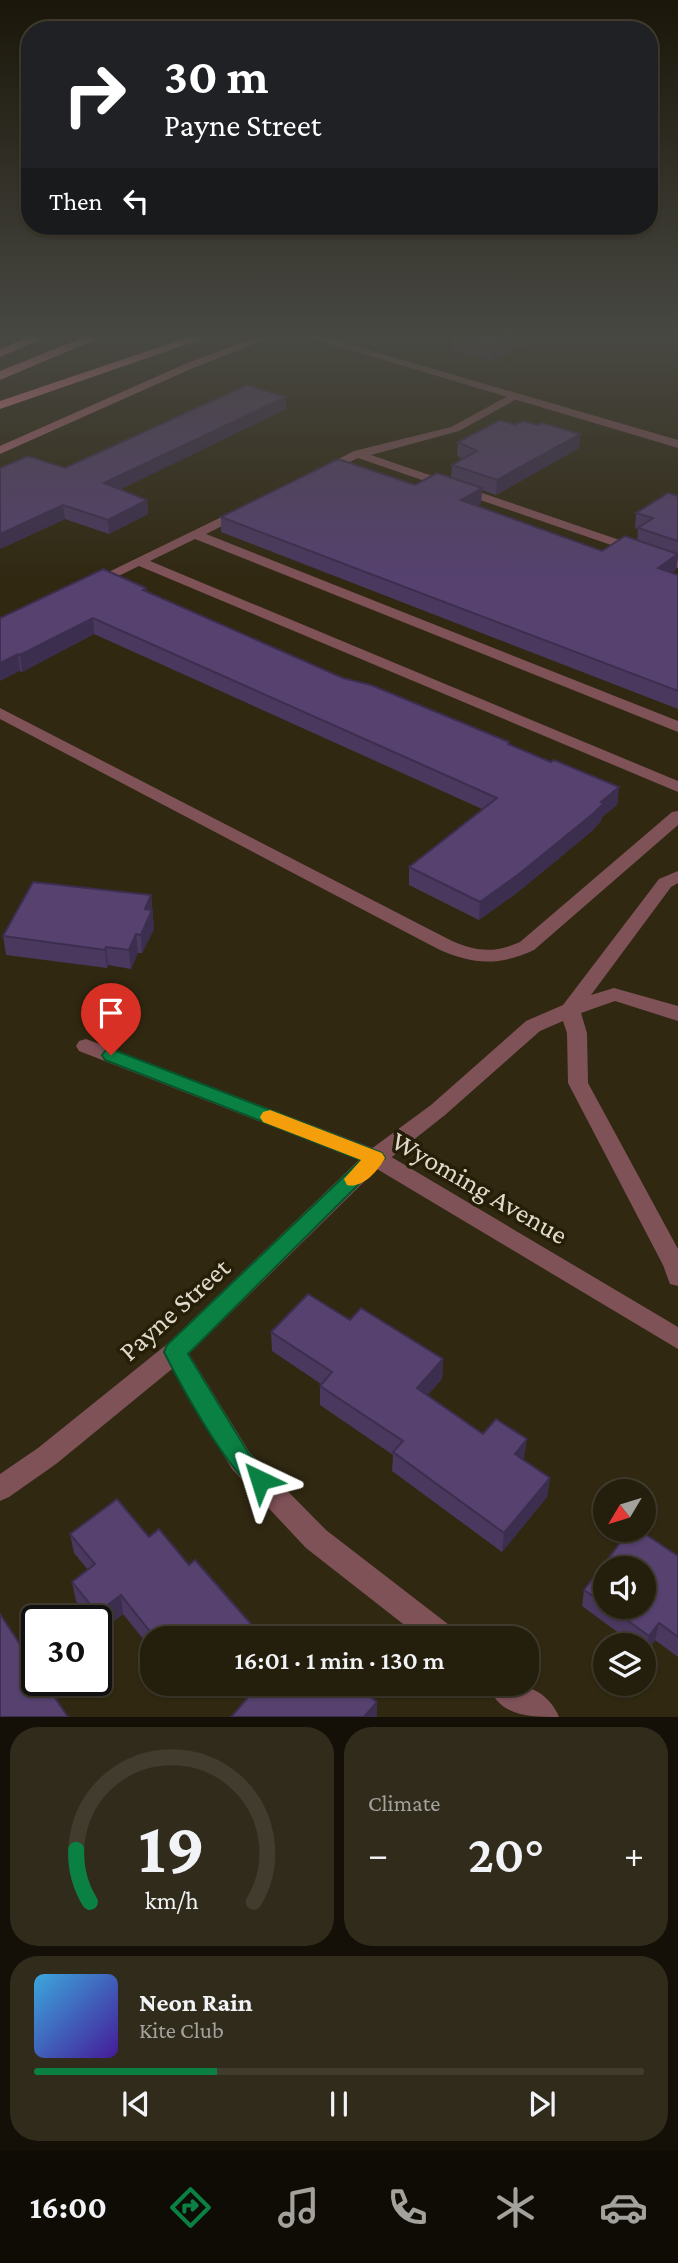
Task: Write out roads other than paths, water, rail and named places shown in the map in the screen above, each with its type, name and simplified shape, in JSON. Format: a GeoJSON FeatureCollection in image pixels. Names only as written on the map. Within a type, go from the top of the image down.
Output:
{"type":"FeatureCollection","features":[{"type":"Feature","properties":{"kind":"street"},"geometry":{"type":"LineString","coordinates":[[0,450],[71,418]]}},
{"type":"Feature","properties":{"kind":"street"},"geometry":{"type":"LineString","coordinates":[[305,479],[358,454],[435,436],[476,418]]}},
{"type":"Feature","properties":{"kind":"street"},"geometry":{"type":"LineString","coordinates":[[589,418],[678,444]]}},
{"type":"Feature","properties":{"kind":"street"},"geometry":{"type":"LineString","coordinates":[[358,454],[678,564]]}},
{"type":"Feature","properties":{"kind":"street"},"geometry":{"type":"LineString","coordinates":[[76,591],[256,504]]}},
{"type":"Feature","properties":{"kind":"street"},"geometry":{"type":"LineString","coordinates":[[195,534],[678,727]]}},
{"type":"Feature","properties":{"kind":"street"},"geometry":{"type":"LineString","coordinates":[[139,561],[678,787]]}},
{"type":"Feature","properties":{"kind":"street"},"geometry":{"type":"LineString","coordinates":[[0,713],[445,945],[480,958],[507,956],[527,946],[678,816]]}},
{"type":"Feature","properties":{"kind":"street"},"geometry":{"type":"LineString","coordinates":[[678,876],[665,883],[570,1010],[578,1033],[579,1083],[675,1265],[678,1277]]}},
{"type":"Feature","properties":{"kind":"street","name":"Payne Street"},"geometry":{"type":"LineString","coordinates":[[0,1489],[47,1456],[175,1352],[375,1158],[438,1110],[533,1026],[614,994],[657,1005],[678,1014]]}},
{"type":"Feature","properties":{"kind":"street","name":"Wyoming Avenue"},"geometry":{"type":"LineString","coordinates":[[86,1046],[375,1158],[678,1339]]}},
{"type":"Feature","properties":{"kind":"street"},"geometry":{"type":"LineString","coordinates":[[175,1352],[241,1461],[316,1539],[428,1626]]}},
{"type":"Feature","properties":{"kind":"street"},"geometry":{"type":"LineString","coordinates":[[517,1696],[544,1717]]}}]}
